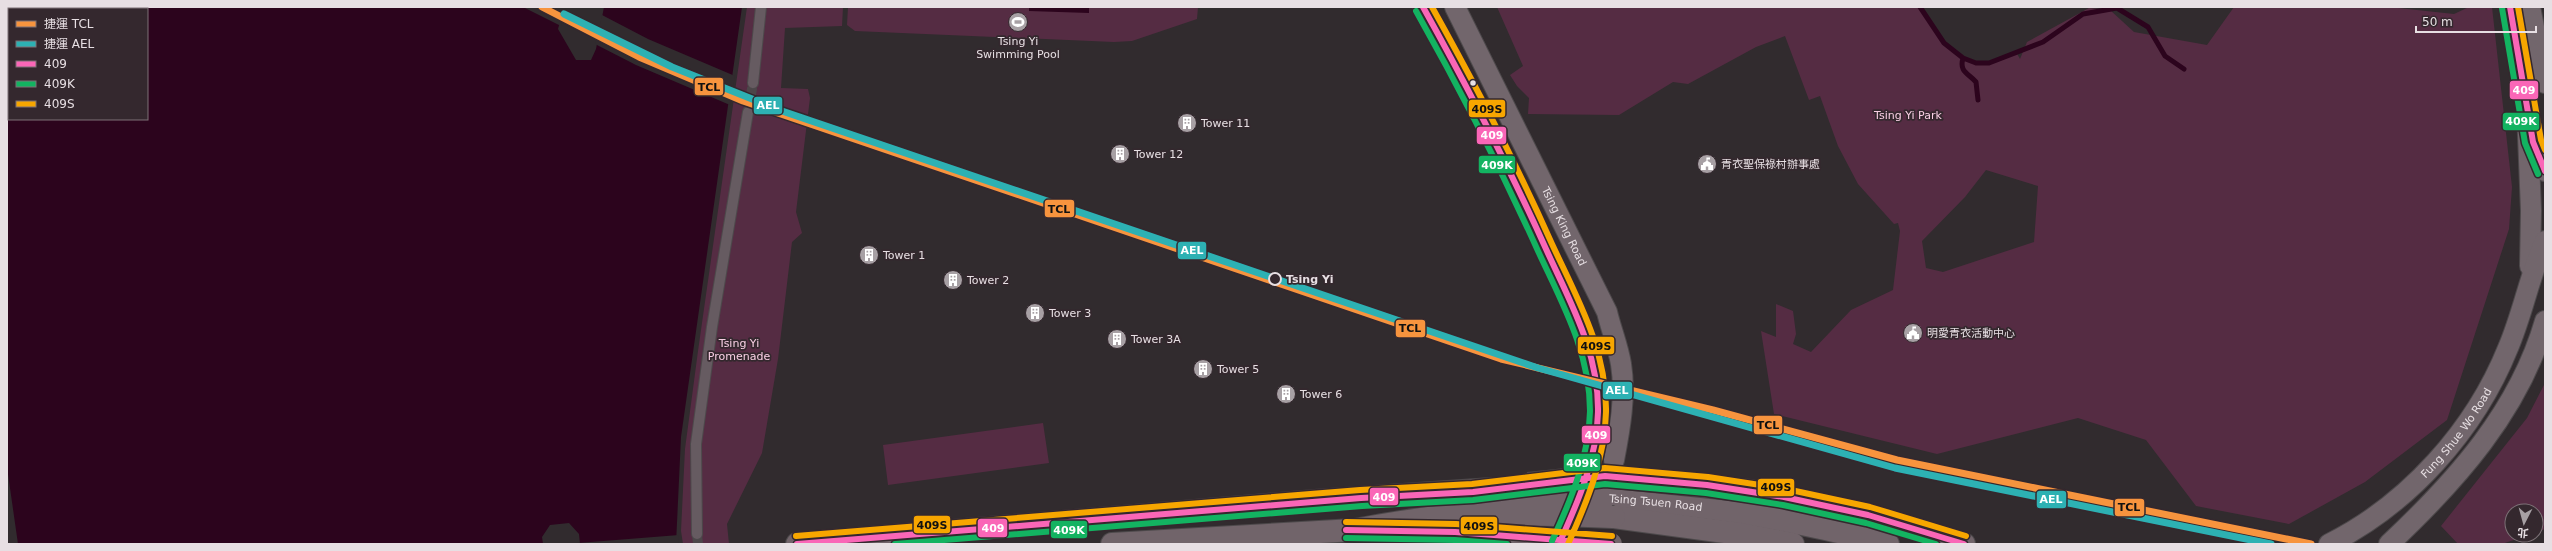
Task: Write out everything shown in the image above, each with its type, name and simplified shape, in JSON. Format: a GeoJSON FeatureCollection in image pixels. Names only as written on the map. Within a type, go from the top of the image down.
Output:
{"type":"FeatureCollection","features":[{"type":"Feature","properties":{"kind":"main road"},"geometry":{"type":"LineString","coordinates":[[1423,7],[1514,181],[1581,321],[1594,366],[1598,392],[1596,436],[1592,458]]}},
{"type":"Feature","properties":{"kind":"main road","name":"Tsing King Road"},"geometry":{"type":"LineString","coordinates":[[1455,7],[1568,238],[1607,312],[1620,363],[1622,401],[1614,460]]}},
{"type":"Feature","properties":{"kind":"main road"},"geometry":{"type":"LineString","coordinates":[[2510,7],[2533,142],[2545,171]]}},
{"type":"Feature","properties":{"kind":"main road"},"geometry":{"type":"LineString","coordinates":[[2530,7],[2545,83]]}},
{"type":"Feature","properties":{"kind":"main road"},"geometry":{"type":"LineString","coordinates":[[2527,110],[2531,211],[2529,280]]}},
{"type":"Feature","properties":{"kind":"main road"},"geometry":{"type":"LineString","coordinates":[[1562,282],[1568,238]]}},
{"type":"Feature","properties":{"kind":"main road"},"geometry":{"type":"LineString","coordinates":[[2529,280],[2545,241]]}},
{"type":"Feature","properties":{"kind":"main road","name":"Fung Shue Wo Road"},"geometry":{"type":"LineString","coordinates":[[2329,544],[2379,513],[2414,484],[2461,432],[2487,392],[2509,347],[2529,280]]}},
{"type":"Feature","properties":{"kind":"main road"},"geometry":{"type":"LineString","coordinates":[[2389,544],[2467,463],[2496,425],[2521,383],[2545,321]]}},
{"type":"Feature","properties":{"kind":"main road"},"geometry":{"type":"LineString","coordinates":[[1473,492],[1605,476],[1700,484],[1784,497],[1868,515],[1964,544]]}},
{"type":"Feature","properties":{"kind":"main road","name":"Tsing Tsuen Road"},"geometry":{"type":"LineString","coordinates":[[798,544],[1338,499],[1473,492],[1615,498],[1678,505],[1784,521],[1888,544]]}},
{"type":"Feature","properties":{"kind":"main road","name":"Tsing Tsuen Road"},"geometry":{"type":"LineString","coordinates":[[1112,544],[1354,530],[1421,519],[1459,515],[1552,514],[1664,523],[1793,544]]}},
{"type":"Feature","properties":{"kind":"main road"},"geometry":{"type":"LineString","coordinates":[[1354,530],[1455,532],[1611,544]]}},
{"type":"Feature","properties":{"kind":"street"},"geometry":{"type":"LineString","coordinates":[[753,83],[761,7]]}},
{"type":"Feature","properties":{"kind":"street"},"geometry":{"type":"LineString","coordinates":[[697,534],[696,444],[712,327],[748,112]]}},
{"type":"Feature","properties":{"kind":"green space","name":"Tsing Yi Promenade"},"geometry":{"type":"Polygon","coordinates":[[[747,7],[843,7],[842,26],[785,28],[781,88],[808,89],[810,98],[796,212],[802,233],[792,242],[778,359],[762,453],[727,524],[729,544],[683,544],[681,531],[685,449],[747,7]]]}},
{"type":"Feature","properties":{"kind":"green space","name":"Tsing Yi Swimming Pool"},"geometry":{"type":"Polygon","coordinates":[[[848,7],[1198,7],[1197,19],[1132,41],[1114,42],[855,31],[847,25],[848,7]]]}},
{"type":"Feature","properties":{"kind":"green space","name":"Tsing Yi Park"},"geometry":{"type":"Polygon","coordinates":[[[1497,7],[1920,7],[1946,46],[1964,59],[1987,63],[2016,52],[2020,59],[2027,42],[2089,8],[2110,10],[2134,32],[2207,45],[2234,7],[2389,7],[2454,14],[2469,7],[2492,7],[2512,187],[2509,229],[2447,420],[2365,482],[2289,524],[2196,506],[2146,440],[2078,418],[1937,454],[1774,414],[1761,331],[1776,337],[1776,304],[1793,311],[1796,334],[1793,344],[1811,352],[1851,310],[1893,290],[1900,231],[1898,223],[1894,224],[1858,184],[1838,146],[1820,96],[1809,100],[1785,36],[1756,47],[1688,84],[1673,82],[1619,115],[1528,114],[1529,98],[1517,86],[1510,75],[1523,66],[1497,7]],[[1986,170],[1965,197],[1922,241],[1926,268],[1943,272],[2034,242],[2038,186],[1986,170]]]}},
{"type":"Feature","properties":{"kind":"green space"},"geometry":{"type":"Polygon","coordinates":[[[2545,383],[2545,529],[2544,503],[2504,503],[2505,543],[2458,544],[2441,526],[2527,418],[2545,383]]]}},
{"type":"Feature","properties":{"kind":"green space"},"geometry":{"type":"Polygon","coordinates":[[[1043,423],[1049,463],[888,485],[883,445],[1043,423]]]}},
{"type":"Feature","properties":{"kind":"shaded area"},"geometry":{"type":"Polygon","coordinates":[[[7,7],[564,7],[558,29],[576,60],[591,60],[596,49],[604,7],[742,7],[681,437],[676,544],[580,544],[579,534],[569,523],[550,525],[542,537],[543,544],[18,544],[7,467],[7,102],[8,101],[8,120],[148,120],[148,8],[8,8],[8,19],[7,7]]]}},
{"type":"Feature","properties":{"kind":"shaded area"},"geometry":{"type":"Polygon","coordinates":[[[1029,7],[1089,7],[1089,13],[1029,11],[1029,7]]]}},
{"type":"Feature","properties":{"kind":"pier"},"geometry":{"type":"Polygon","coordinates":[[[523,7],[566,7],[561,26],[523,7]]]}},
{"type":"Feature","properties":{"kind":"pier"},"geometry":{"type":"Polygon","coordinates":[[[602,15],[648,39],[735,76],[730,105],[636,65],[595,44],[602,15]]]}},
{"type":"Feature","properties":{"kind":"pier"},"geometry":{"type":"Polygon","coordinates":[[[679,535],[678,544],[578,544],[578,543],[679,535]]]}},
{"type":"Feature","properties":{"kind":"waterway"},"geometry":{"type":"LineString","coordinates":[[1920,7],[1944,43],[1963,58],[1963,69],[1976,82],[1978,100]]}},
{"type":"Feature","properties":{"kind":"waterway"},"geometry":{"type":"LineString","coordinates":[[1963,58],[1976,63],[1989,63],[2043,42],[2083,14],[2117,8],[2148,27],[2165,56],[2184,69]]}},
{"type":"Feature","properties":{"kind":"tunnel"},"geometry":{"type":"LineString","coordinates":[[748,112],[753,83]]}},
{"type":"Feature","properties":{"kind":"tunnel"},"geometry":{"type":"LineString","coordinates":[[697,534],[698,544]]}},
{"type":"Feature","properties":{"kind":"metro line","name":"TCL"},"geometry":{"type":"LineString","coordinates":[[542,7],[639,57],[743,101],[1501,359],[1713,410],[1897,460],[2311,544]]}},
{"type":"Feature","properties":{"kind":"metro line","name":"AEL"},"geometry":{"type":"LineString","coordinates":[[564,14],[672,67],[782,111],[1538,368],[1895,468],[2271,544]]}},
{"type":"Feature","properties":{"kind":"transit line","name":"409"},"geometry":{"type":"LineString","coordinates":[[1423,7],[1487,127],[1532,218],[1573,308],[1594,369],[1598,412],[1594,447],[1585,480],[1559,544]]}},
{"type":"Feature","properties":{"kind":"transit line","name":"409S"},"geometry":{"type":"LineString","coordinates":[[1432,7],[1495,124],[1524,184],[1589,325],[1602,367],[1606,412],[1605,429],[1599,463],[1582,512],[1568,544]]}},
{"type":"Feature","properties":{"kind":"transit line","name":"409"},"geometry":{"type":"LineString","coordinates":[[2510,7],[2533,142],[2545,171]]}},
{"type":"Feature","properties":{"kind":"transit line","name":"409S"},"geometry":{"type":"LineString","coordinates":[[2518,7],[2541,140],[2545,150]]}},
{"type":"Feature","properties":{"kind":"transit line","name":"409K"},"geometry":{"type":"LineString","coordinates":[[2502,8],[2525,143],[2538,174]]}},
{"type":"Feature","properties":{"kind":"transit line","name":"409K"},"geometry":{"type":"LineString","coordinates":[[1416,11],[1510,190],[1565,309],[1580,348],[1589,389],[1589,428],[1583,462],[1578,478],[1552,541]]}},
{"type":"Feature","properties":{"kind":"transit line","name":"409S"},"geometry":{"type":"LineString","coordinates":[[796,536],[1360,490],[1472,484],[1605,468],[1708,477],[1786,489],[1870,507],[1966,536]]}},
{"type":"Feature","properties":{"kind":"transit line","name":"409"},"geometry":{"type":"LineString","coordinates":[[797,544],[1361,498],[1473,492],[1605,476],[1707,485],[1784,497],[1868,515],[1964,544]]}},
{"type":"Feature","properties":{"kind":"transit line","name":"409K"},"geometry":{"type":"LineString","coordinates":[[895,544],[1362,506],[1473,500],[1605,484],[1706,493],[1783,505],[1866,523],[1936,544]]}},
{"type":"Feature","properties":{"kind":"transit line","name":"409S"},"geometry":{"type":"LineString","coordinates":[[1346,522],[1456,524],[1612,536]]}},
{"type":"Feature","properties":{"kind":"transit line","name":"409"},"geometry":{"type":"LineString","coordinates":[[1346,530],[1455,532],[1611,544]]}},
{"type":"Feature","properties":{"kind":"transit line","name":"409K"},"geometry":{"type":"LineString","coordinates":[[1346,538],[1455,540],[1507,544]]}},
{"type":"Feature","properties":{"kind":"place","name":"Tsing Yi Swimming Pool"},"geometry":{"type":"Point","coordinates":[1018,22]}},
{"type":"Feature","properties":{"kind":"place","name":"Tower 11"},"geometry":{"type":"Point","coordinates":[1187,123]}},
{"type":"Feature","properties":{"kind":"place","name":"Tower 12"},"geometry":{"type":"Point","coordinates":[1120,154]}},
{"type":"Feature","properties":{"kind":"place","name":"青衣聖保祿村辦事處"},"geometry":{"type":"Point","coordinates":[1707,164]}},
{"type":"Feature","properties":{"kind":"place","name":"Tower 1"},"geometry":{"type":"Point","coordinates":[869,255]}},
{"type":"Feature","properties":{"kind":"place","name":"Tsing Yi"},"geometry":{"type":"Point","coordinates":[1275,279]}},
{"type":"Feature","properties":{"kind":"place","name":"Tower 2"},"geometry":{"type":"Point","coordinates":[953,280]}},
{"type":"Feature","properties":{"kind":"place","name":"Tower 3"},"geometry":{"type":"Point","coordinates":[1035,313]}},
{"type":"Feature","properties":{"kind":"place","name":"明愛青衣活動中心"},"geometry":{"type":"Point","coordinates":[1913,333]}},
{"type":"Feature","properties":{"kind":"place","name":"Tower 3A"},"geometry":{"type":"Point","coordinates":[1117,339]}},
{"type":"Feature","properties":{"kind":"place","name":"Tower 5"},"geometry":{"type":"Point","coordinates":[1203,369]}},
{"type":"Feature","properties":{"kind":"place","name":"Tower 6"},"geometry":{"type":"Point","coordinates":[1286,394]}}]}
